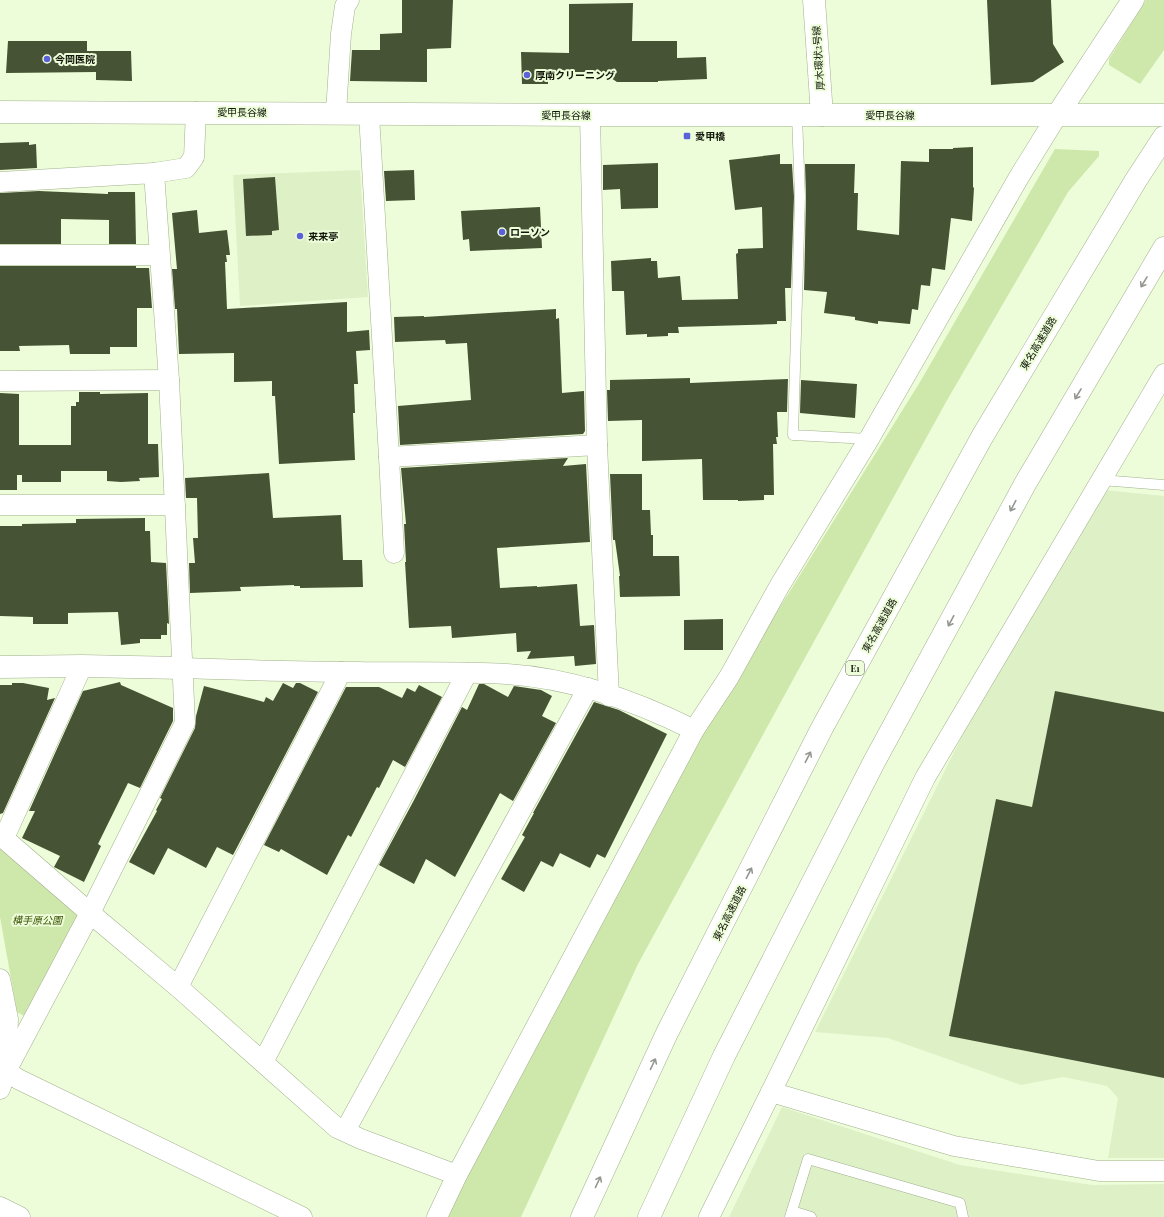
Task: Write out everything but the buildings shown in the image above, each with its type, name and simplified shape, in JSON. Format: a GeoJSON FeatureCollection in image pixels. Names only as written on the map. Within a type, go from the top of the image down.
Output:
{"type":"FeatureCollection","features":[{"type":"Feature","properties":{"kind":"main road","name":"厚木環状2号線"},"geometry":{"type":"LineString","coordinates":[[814,0],[822,115]]}},
{"type":"Feature","properties":{"kind":"main road"},"geometry":{"type":"LineString","coordinates":[[1058,114],[1133,0]]}},
{"type":"Feature","properties":{"kind":"main road","name":"愛甲長谷線"},"geometry":{"type":"LineString","coordinates":[[0,112],[590,115],[1164,115]]}},
{"type":"Feature","properties":{"kind":"main road","name":"東名高速道路"},"geometry":{"type":"LineString","coordinates":[[582,1217],[667,1033],[822,728],[982,437],[1136,180],[1164,137]]}},
{"type":"Feature","properties":{"kind":"main road"},"geometry":{"type":"LineString","coordinates":[[649,1217],[724,1056],[874,762],[1025,484],[1164,248]]}},
{"type":"Feature","properties":{"kind":"main road"},"geometry":{"type":"LineString","coordinates":[[0,667],[82,666],[182,668]]}},
{"type":"Feature","properties":{"kind":"street"},"geometry":{"type":"LineString","coordinates":[[336,113],[341,34],[346,6],[349,0]]}},
{"type":"Feature","properties":{"kind":"street"},"geometry":{"type":"LineString","coordinates":[[0,182],[154,173],[186,168],[194,157],[196,112]]}},
{"type":"Feature","properties":{"kind":"street"},"geometry":{"type":"LineString","coordinates":[[369,114],[394,552]]}},
{"type":"Feature","properties":{"kind":"street"},"geometry":{"type":"LineString","coordinates":[[437,1217],[457,1175],[694,730],[729,677],[780,585],[869,439],[1024,170],[1058,114]]}},
{"type":"Feature","properties":{"kind":"street"},"geometry":{"type":"LineString","coordinates":[[590,115],[597,445],[609,696]]}},
{"type":"Feature","properties":{"kind":"street"},"geometry":{"type":"LineString","coordinates":[[3,1080],[90,913],[186,723],[168,380],[154,173]]}},
{"type":"Feature","properties":{"kind":"street"},"geometry":{"type":"LineString","coordinates":[[0,256],[159,255]]}},
{"type":"Feature","properties":{"kind":"street"},"geometry":{"type":"LineString","coordinates":[[708,1217],[925,778],[1164,374]]}},
{"type":"Feature","properties":{"kind":"street"},"geometry":{"type":"LineString","coordinates":[[0,381],[168,380]]}},
{"type":"Feature","properties":{"kind":"street"},"geometry":{"type":"LineString","coordinates":[[389,457],[597,445]]}},
{"type":"Feature","properties":{"kind":"street"},"geometry":{"type":"LineString","coordinates":[[0,505],[175,505]]}},
{"type":"Feature","properties":{"kind":"street"},"geometry":{"type":"LineString","coordinates":[[82,666],[2,836],[178,987],[337,1128],[361,1139],[457,1175]]}},
{"type":"Feature","properties":{"kind":"street"},"geometry":{"type":"LineString","coordinates":[[182,668],[507,674],[549,680],[588,688],[662,714],[694,730]]}},
{"type":"Feature","properties":{"kind":"street"},"geometry":{"type":"LineString","coordinates":[[178,987],[341,672]]}},
{"type":"Feature","properties":{"kind":"street"},"geometry":{"type":"LineString","coordinates":[[263,1062],[467,674]]}},
{"type":"Feature","properties":{"kind":"street"},"geometry":{"type":"LineString","coordinates":[[345,1131],[588,688]]}},
{"type":"Feature","properties":{"kind":"street"},"geometry":{"type":"LineString","coordinates":[[0,979],[8,1020],[3,1080]]}},
{"type":"Feature","properties":{"kind":"street"},"geometry":{"type":"LineString","coordinates":[[3,1080],[18,1079],[302,1217]]}},
{"type":"Feature","properties":{"kind":"street"},"geometry":{"type":"LineString","coordinates":[[771,1092],[954,1146],[1099,1171],[1164,1171]]}},
{"type":"Feature","properties":{"kind":"street"},"geometry":{"type":"LineString","coordinates":[[0,1207],[20,1217]]}},
{"type":"Feature","properties":{"kind":"lane"},"geometry":{"type":"LineString","coordinates":[[796,115],[800,197],[793,434],[869,439]]}},
{"type":"Feature","properties":{"kind":"lane"},"geometry":{"type":"LineString","coordinates":[[1101,480],[1164,485]]}},
{"type":"Feature","properties":{"kind":"lane"},"geometry":{"type":"LineString","coordinates":[[811,1217],[791,1214],[808,1159],[960,1203],[963,1217]]}},
{"type":"Feature","properties":{"kind":"shaded area","name":"来来亭"},"geometry":{"type":"Polygon","coordinates":[[[360,170],[368,297],[240,306],[233,175],[360,170]]]}},
{"type":"Feature","properties":{"kind":"shaded area"},"geometry":{"type":"Polygon","coordinates":[[[1104,490],[1164,496],[1164,1158],[1108,1158],[1118,1098],[1107,1086],[1063,1077],[1021,1085],[888,1038],[815,1032],[971,718],[1104,490]]]}},
{"type":"Feature","properties":{"kind":"shaded area"},"geometry":{"type":"Polygon","coordinates":[[[782,1107],[960,1165],[1092,1185],[1164,1184],[1164,1217],[729,1217],[782,1107]]]}},
{"type":"Feature","properties":{"kind":"green space"},"geometry":{"type":"Polygon","coordinates":[[[1146,0],[1164,0],[1164,50],[1140,84],[1109,65],[1109,59],[1146,0]]]}},
{"type":"Feature","properties":{"kind":"green space"},"geometry":{"type":"Polygon","coordinates":[[[1055,149],[1099,151],[1099,156],[1068,192],[946,402],[638,964],[521,1217],[448,1217],[464,1181],[696,742],[920,382],[1055,149]]]}},
{"type":"Feature","properties":{"kind":"green space","name":"横手原公園"},"geometry":{"type":"Polygon","coordinates":[[[0,841],[84,912],[28,1018],[17,1012],[0,917],[0,841]]]}},
{"type":"Feature","properties":{"kind":"place","name":"今岡医院"},"geometry":{"type":"Point","coordinates":[47,59]}},
{"type":"Feature","properties":{"kind":"place","name":"厚南クリーニング"},"geometry":{"type":"Point","coordinates":[527,75]}},
{"type":"Feature","properties":{"kind":"place","name":"愛甲橋"},"geometry":{"type":"Point","coordinates":[687,136]}},
{"type":"Feature","properties":{"kind":"place","name":"ローソン"},"geometry":{"type":"Point","coordinates":[502,232]}},
{"type":"Feature","properties":{"kind":"place","name":"来来亭"},"geometry":{"type":"Point","coordinates":[300,236]}}]}
